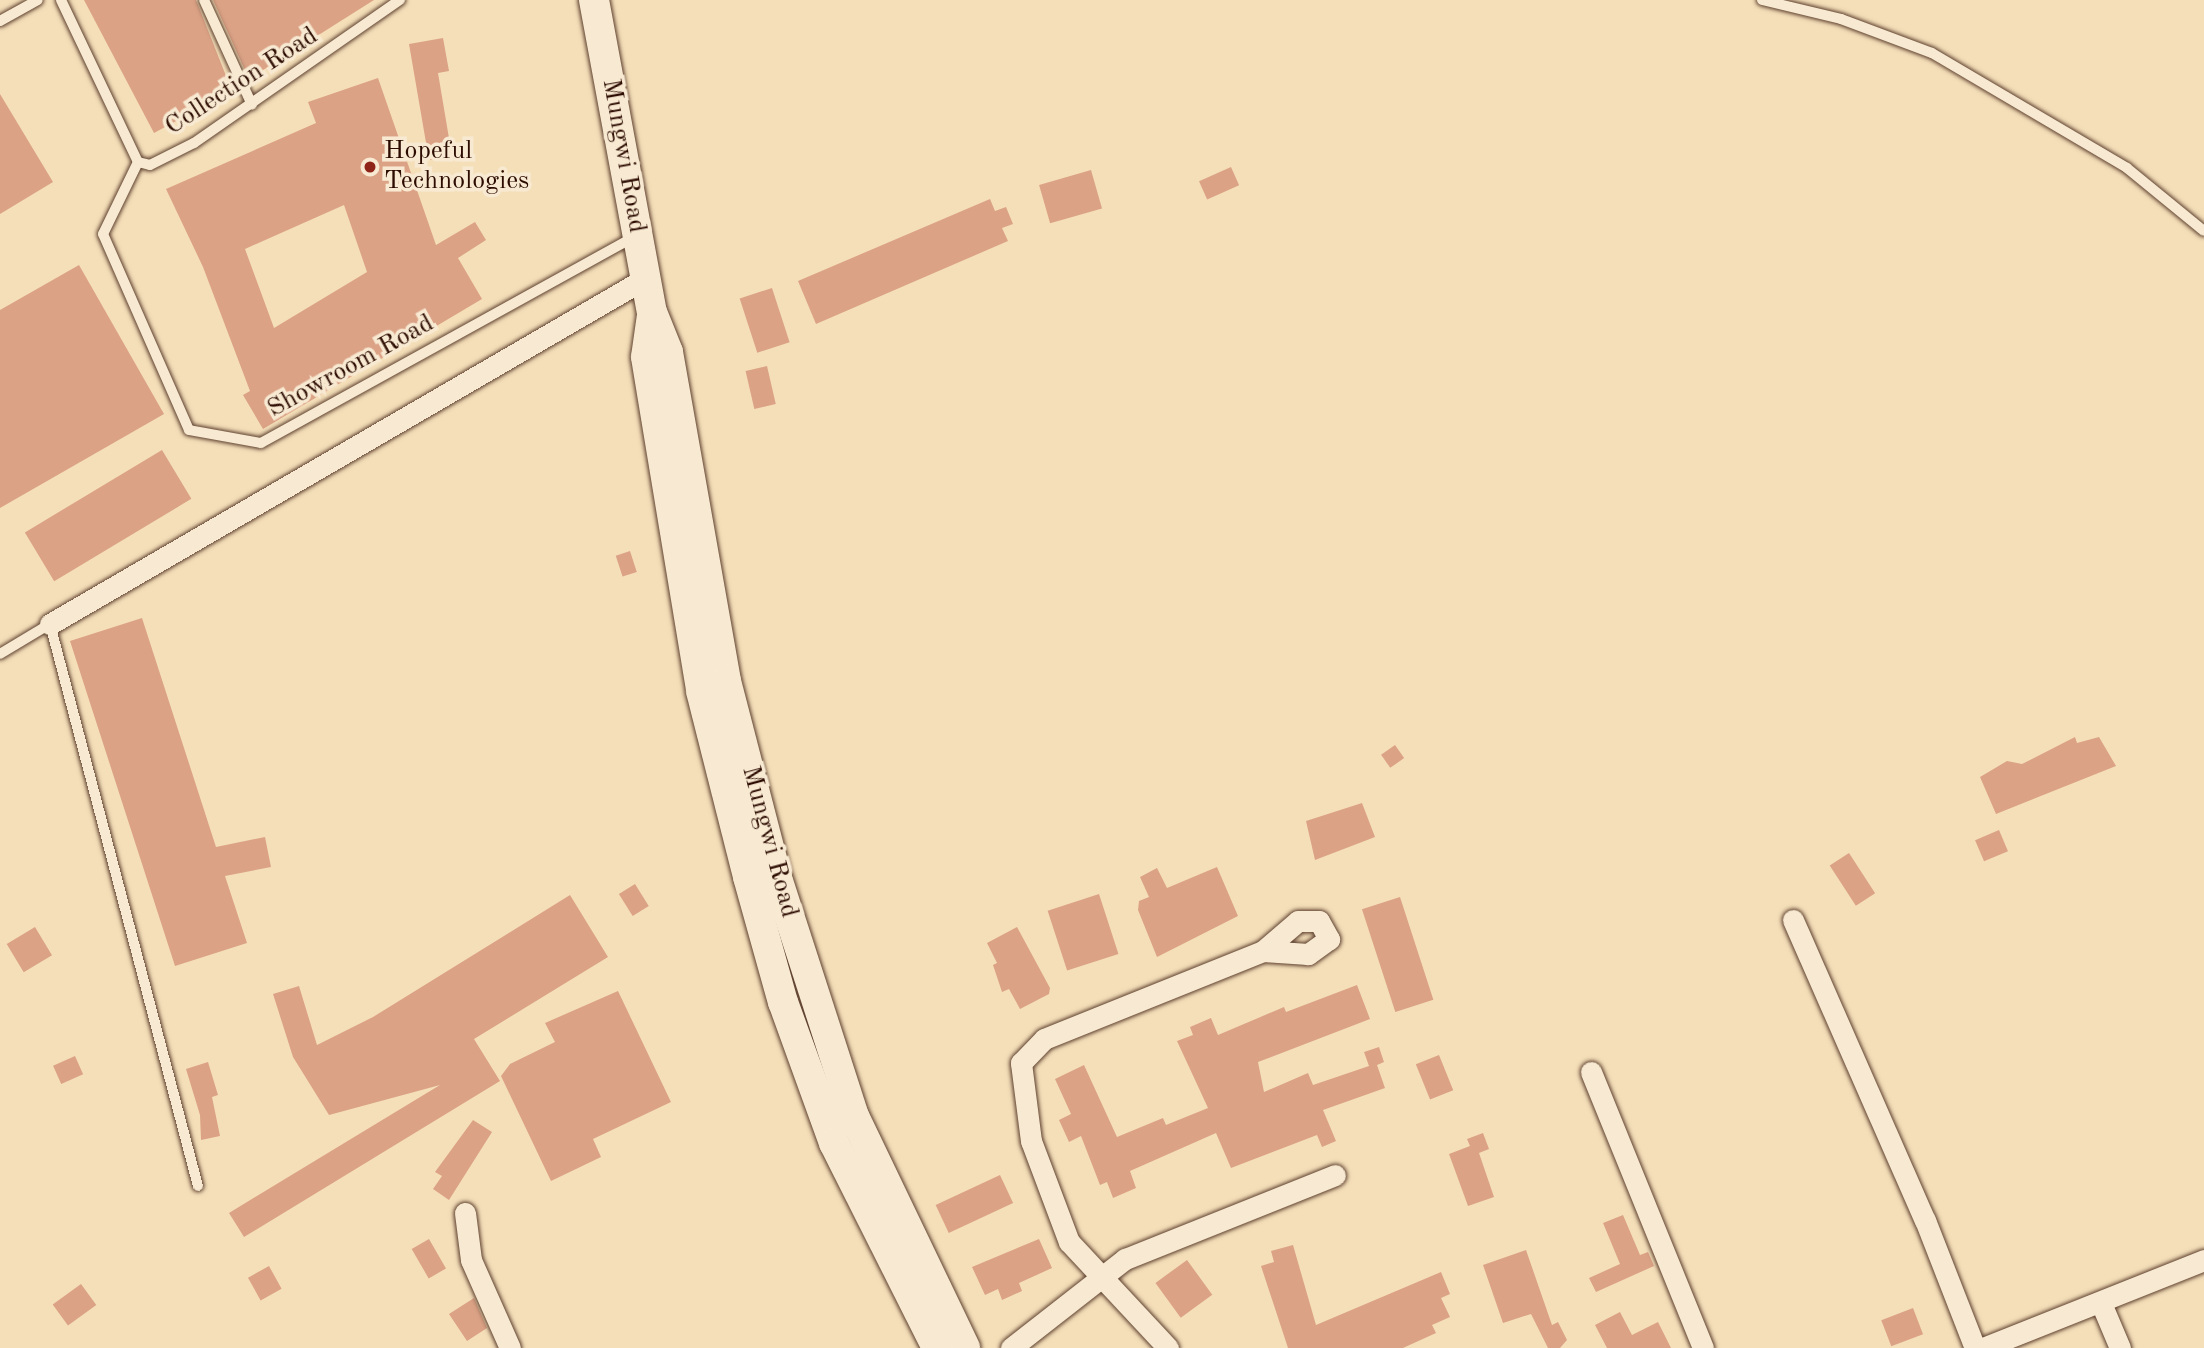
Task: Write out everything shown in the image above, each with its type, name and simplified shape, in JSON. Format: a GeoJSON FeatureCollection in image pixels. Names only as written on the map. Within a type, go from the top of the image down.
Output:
{"type":"FeatureCollection","features":[{"type":"Feature","properties":{"kind":"main road","name":"Mungwi Road"},"geometry":{"type":"LineString","coordinates":[[594,0],[652,312],[668,352],[726,681],[804,968],[854,1116],[965,1348]]}},
{"type":"Feature","properties":{"kind":"main road","name":"Mungwi Road"},"geometry":{"type":"LineString","coordinates":[[652,312],[646,357],[701,691],[748,877],[783,1002],[834,1143],[937,1348]]}},
{"type":"Feature","properties":{"kind":"street"},"geometry":{"type":"LineString","coordinates":[[50,624],[646,278]]}},
{"type":"Feature","properties":{"kind":"street"},"geometry":{"type":"LineString","coordinates":[[1793,920],[1926,1220],[1975,1348]]}},
{"type":"Feature","properties":{"kind":"street"},"geometry":{"type":"LineString","coordinates":[[1168,1348],[1069,1242],[1031,1141],[1020,1083],[1026,1053],[1044,1039],[1263,951]]}},
{"type":"Feature","properties":{"kind":"street"},"geometry":{"type":"LineString","coordinates":[[1591,1072],[1703,1348]]}},
{"type":"Feature","properties":{"kind":"street"},"geometry":{"type":"LineString","coordinates":[[1011,1348],[1099,1276],[1125,1259],[1335,1175]]}},
{"type":"Feature","properties":{"kind":"street"},"geometry":{"type":"LineString","coordinates":[[465,1213],[471,1260],[510,1348]]}},
{"type":"Feature","properties":{"kind":"street"},"geometry":{"type":"LineString","coordinates":[[1983,1348],[2204,1260]]}},
{"type":"Feature","properties":{"kind":"street"},"geometry":{"type":"LineString","coordinates":[[2101,1303],[2120,1348]]}},
{"type":"Feature","properties":{"kind":"lane"},"geometry":{"type":"LineString","coordinates":[[0,22],[38,0]]}},
{"type":"Feature","properties":{"kind":"lane"},"geometry":{"type":"LineString","coordinates":[[61,0],[138,162]]}},
{"type":"Feature","properties":{"kind":"lane"},"geometry":{"type":"LineString","coordinates":[[204,0],[252,105]]}},
{"type":"Feature","properties":{"kind":"lane","name":"Collection Road"},"geometry":{"type":"LineString","coordinates":[[138,162],[150,165],[194,143],[400,0]]}},
{"type":"Feature","properties":{"kind":"lane"},"geometry":{"type":"LineString","coordinates":[[1762,0],[1841,19],[1933,53],[2127,168],[2204,231]]}},
{"type":"Feature","properties":{"kind":"lane","name":"Showroom Road"},"geometry":{"type":"LineString","coordinates":[[138,162],[103,234],[189,430],[261,443],[637,236]]}},
{"type":"Feature","properties":{"kind":"lane"},"geometry":{"type":"LineString","coordinates":[[0,654],[50,624],[198,1185]]}},
{"type":"Feature","properties":{"kind":"building"},"geometry":{"type":"Polygon","coordinates":[[[84,0],[196,0],[232,91],[154,133],[84,0]]]}},
{"type":"Feature","properties":{"kind":"building"},"geometry":{"type":"Polygon","coordinates":[[[213,0],[374,0],[249,79],[213,0]]]}},
{"type":"Feature","properties":{"kind":"building"},"geometry":{"type":"Polygon","coordinates":[[[443,38],[449,71],[438,73],[452,156],[429,160],[409,44],[443,38]]]}},
{"type":"Feature","properties":{"kind":"building"},"geometry":{"type":"Polygon","coordinates":[[[378,78],[436,245],[475,222],[486,240],[458,258],[482,299],[263,429],[243,395],[250,391],[203,267],[166,189],[316,123],[308,102],[378,78]],[[344,205],[245,249],[274,328],[367,272],[344,205]]]}},
{"type":"Feature","properties":{"kind":"building"},"geometry":{"type":"Polygon","coordinates":[[[0,94],[53,182],[0,214],[0,94]]]}},
{"type":"Feature","properties":{"kind":"building"},"geometry":{"type":"Polygon","coordinates":[[[1231,167],[1239,185],[1207,200],[1199,181],[1231,167]]]}},
{"type":"Feature","properties":{"kind":"building"},"geometry":{"type":"Polygon","coordinates":[[[1091,170],[1102,208],[1050,223],[1039,185],[1091,170]]]}},
{"type":"Feature","properties":{"kind":"building"},"geometry":{"type":"Polygon","coordinates":[[[990,199],[995,211],[1006,207],[1013,224],[1002,228],[1008,241],[816,324],[798,281],[990,199]]]}},
{"type":"Feature","properties":{"kind":"building"},"geometry":{"type":"Polygon","coordinates":[[[79,265],[164,414],[0,508],[0,310],[79,265]]]}},
{"type":"Feature","properties":{"kind":"building"},"geometry":{"type":"Polygon","coordinates":[[[772,288],[790,342],[757,353],[740,299],[772,288]]]}},
{"type":"Feature","properties":{"kind":"building"},"geometry":{"type":"Polygon","coordinates":[[[767,366],[776,404],[754,409],[746,371],[767,366]]]}},
{"type":"Feature","properties":{"kind":"building"},"geometry":{"type":"Polygon","coordinates":[[[162,450],[191,499],[54,581],[25,532],[162,450]]]}},
{"type":"Feature","properties":{"kind":"building"},"geometry":{"type":"Polygon","coordinates":[[[630,551],[637,572],[623,577],[616,556],[630,551]]]}},
{"type":"Feature","properties":{"kind":"building"},"geometry":{"type":"Polygon","coordinates":[[[142,618],[216,847],[265,837],[271,867],[225,876],[247,943],[175,966],[70,641],[142,618]]]}},
{"type":"Feature","properties":{"kind":"building"},"geometry":{"type":"Polygon","coordinates":[[[2075,737],[2077,743],[2099,737],[2116,766],[1996,814],[1980,777],[2007,761],[2022,764],[2075,737]]]}},
{"type":"Feature","properties":{"kind":"building"},"geometry":{"type":"Polygon","coordinates":[[[1395,745],[1404,758],[1390,768],[1381,755],[1395,745]]]}},
{"type":"Feature","properties":{"kind":"building"},"geometry":{"type":"Polygon","coordinates":[[[1362,803],[1375,837],[1315,860],[1306,821],[1362,803]]]}},
{"type":"Feature","properties":{"kind":"building"},"geometry":{"type":"Polygon","coordinates":[[[1999,830],[2008,851],[1984,861],[1975,840],[1999,830]]]}},
{"type":"Feature","properties":{"kind":"building"},"geometry":{"type":"Polygon","coordinates":[[[1849,853],[1875,893],[1856,906],[1830,866],[1849,853]]]}},
{"type":"Feature","properties":{"kind":"building"},"geometry":{"type":"Polygon","coordinates":[[[1217,867],[1238,916],[1157,957],[1138,910],[1139,901],[1149,897],[1140,877],[1157,868],[1167,888],[1217,867]]]}},
{"type":"Feature","properties":{"kind":"building"},"geometry":{"type":"Polygon","coordinates":[[[635,884],[649,906],[633,916],[619,894],[635,884]]]}},
{"type":"Feature","properties":{"kind":"building"},"geometry":{"type":"Polygon","coordinates":[[[1099,894],[1118,954],[1067,971],[1048,911],[1099,894]]]}},
{"type":"Feature","properties":{"kind":"building"},"geometry":{"type":"Polygon","coordinates":[[[570,895],[608,957],[474,1039],[500,1081],[244,1237],[229,1213],[440,1085],[329,1115],[293,1057],[273,994],[299,986],[317,1045],[373,1017],[570,895]]]}},
{"type":"Feature","properties":{"kind":"building"},"geometry":{"type":"Polygon","coordinates":[[[1400,897],[1433,1000],[1395,1012],[1362,909],[1400,897]]]}},
{"type":"Feature","properties":{"kind":"building"},"geometry":{"type":"Polygon","coordinates":[[[35,927],[52,955],[24,972],[7,944],[35,927]]]}},
{"type":"Feature","properties":{"kind":"building"},"geometry":{"type":"Polygon","coordinates":[[[1017,927],[1050,988],[1049,994],[1020,1009],[1009,989],[1002,992],[993,965],[997,963],[987,943],[1017,927]]]}},
{"type":"Feature","properties":{"kind":"building"},"geometry":{"type":"Polygon","coordinates":[[[1357,985],[1370,1019],[1258,1062],[1264,1092],[1308,1073],[1313,1085],[1369,1066],[1364,1052],[1379,1047],[1384,1062],[1377,1065],[1385,1088],[1323,1110],[1336,1141],[1322,1147],[1317,1135],[1231,1168],[1216,1133],[1130,1171],[1136,1188],[1113,1198],[1107,1182],[1100,1185],[1081,1136],[1069,1142],[1059,1120],[1071,1114],[1055,1079],[1084,1065],[1117,1137],[1163,1118],[1166,1125],[1208,1108],[1177,1041],[1193,1035],[1190,1027],[1211,1018],[1218,1035],[1284,1007],[1286,1012],[1357,985]]]}},
{"type":"Feature","properties":{"kind":"building"},"geometry":{"type":"Polygon","coordinates":[[[618,991],[671,1102],[593,1139],[601,1157],[551,1181],[501,1076],[510,1064],[555,1042],[545,1023],[618,991]]]}},
{"type":"Feature","properties":{"kind":"building"},"geometry":{"type":"Polygon","coordinates":[[[1439,1055],[1453,1090],[1430,1100],[1416,1064],[1439,1055]]]}},
{"type":"Feature","properties":{"kind":"building"},"geometry":{"type":"Polygon","coordinates":[[[75,1056],[83,1074],[61,1084],[53,1066],[75,1056]]]}},
{"type":"Feature","properties":{"kind":"building"},"geometry":{"type":"Polygon","coordinates":[[[208,1062],[218,1095],[212,1097],[220,1136],[201,1140],[200,1115],[186,1069],[208,1062]]]}},
{"type":"Feature","properties":{"kind":"building"},"geometry":{"type":"Polygon","coordinates":[[[473,1120],[492,1132],[449,1200],[433,1189],[442,1176],[435,1172],[473,1120]]]}},
{"type":"Feature","properties":{"kind":"building"},"geometry":{"type":"Polygon","coordinates":[[[1483,1133],[1489,1149],[1479,1153],[1494,1197],[1468,1206],[1449,1154],[1470,1146],[1467,1139],[1483,1133]]]}},
{"type":"Feature","properties":{"kind":"building"},"geometry":{"type":"Polygon","coordinates":[[[1000,1175],[1013,1203],[949,1233],[936,1205],[1000,1175]]]}},
{"type":"Feature","properties":{"kind":"building"},"geometry":{"type":"Polygon","coordinates":[[[1623,1215],[1640,1255],[1648,1252],[1654,1266],[1596,1292],[1589,1278],[1620,1264],[1603,1223],[1623,1215]]]}},
{"type":"Feature","properties":{"kind":"building"},"geometry":{"type":"Polygon","coordinates":[[[429,1239],[446,1268],[429,1278],[412,1249],[429,1239]]]}},
{"type":"Feature","properties":{"kind":"building"},"geometry":{"type":"Polygon","coordinates":[[[1039,1239],[1052,1268],[1019,1283],[1022,1291],[1002,1300],[998,1289],[985,1295],[972,1267],[1039,1239]]]}},
{"type":"Feature","properties":{"kind":"building"},"geometry":{"type":"Polygon","coordinates":[[[1293,1245],[1316,1325],[1441,1272],[1450,1294],[1441,1298],[1450,1317],[1432,1325],[1436,1333],[1403,1348],[1288,1348],[1261,1266],[1274,1262],[1271,1251],[1293,1245]]]}},
{"type":"Feature","properties":{"kind":"building"},"geometry":{"type":"Polygon","coordinates":[[[1526,1250],[1552,1325],[1558,1322],[1567,1340],[1560,1348],[1548,1348],[1531,1314],[1503,1323],[1483,1265],[1526,1250]]]}},
{"type":"Feature","properties":{"kind":"building"},"geometry":{"type":"Polygon","coordinates":[[[1187,1260],[1212,1295],[1181,1318],[1155,1283],[1187,1260]]]}},
{"type":"Feature","properties":{"kind":"building"},"geometry":{"type":"Polygon","coordinates":[[[269,1266],[282,1289],[261,1300],[248,1278],[269,1266]]]}},
{"type":"Feature","properties":{"kind":"building"},"geometry":{"type":"Polygon","coordinates":[[[81,1284],[96,1305],[68,1326],[53,1305],[81,1284]]]}},
{"type":"Feature","properties":{"kind":"building"},"geometry":{"type":"Polygon","coordinates":[[[474,1298],[487,1328],[467,1341],[449,1314],[474,1298]]]}},
{"type":"Feature","properties":{"kind":"building"},"geometry":{"type":"Polygon","coordinates":[[[1913,1308],[1923,1334],[1891,1346],[1881,1320],[1913,1308]]]}},
{"type":"Feature","properties":{"kind":"building"},"geometry":{"type":"Polygon","coordinates":[[[1620,1312],[1632,1335],[1658,1322],[1671,1348],[1607,1348],[1595,1325],[1620,1312]]]}},
{"type":"Feature","properties":{"kind":"place","name":"Hopeful Technologies"},"geometry":{"type":"Point","coordinates":[370,167]}}]}
